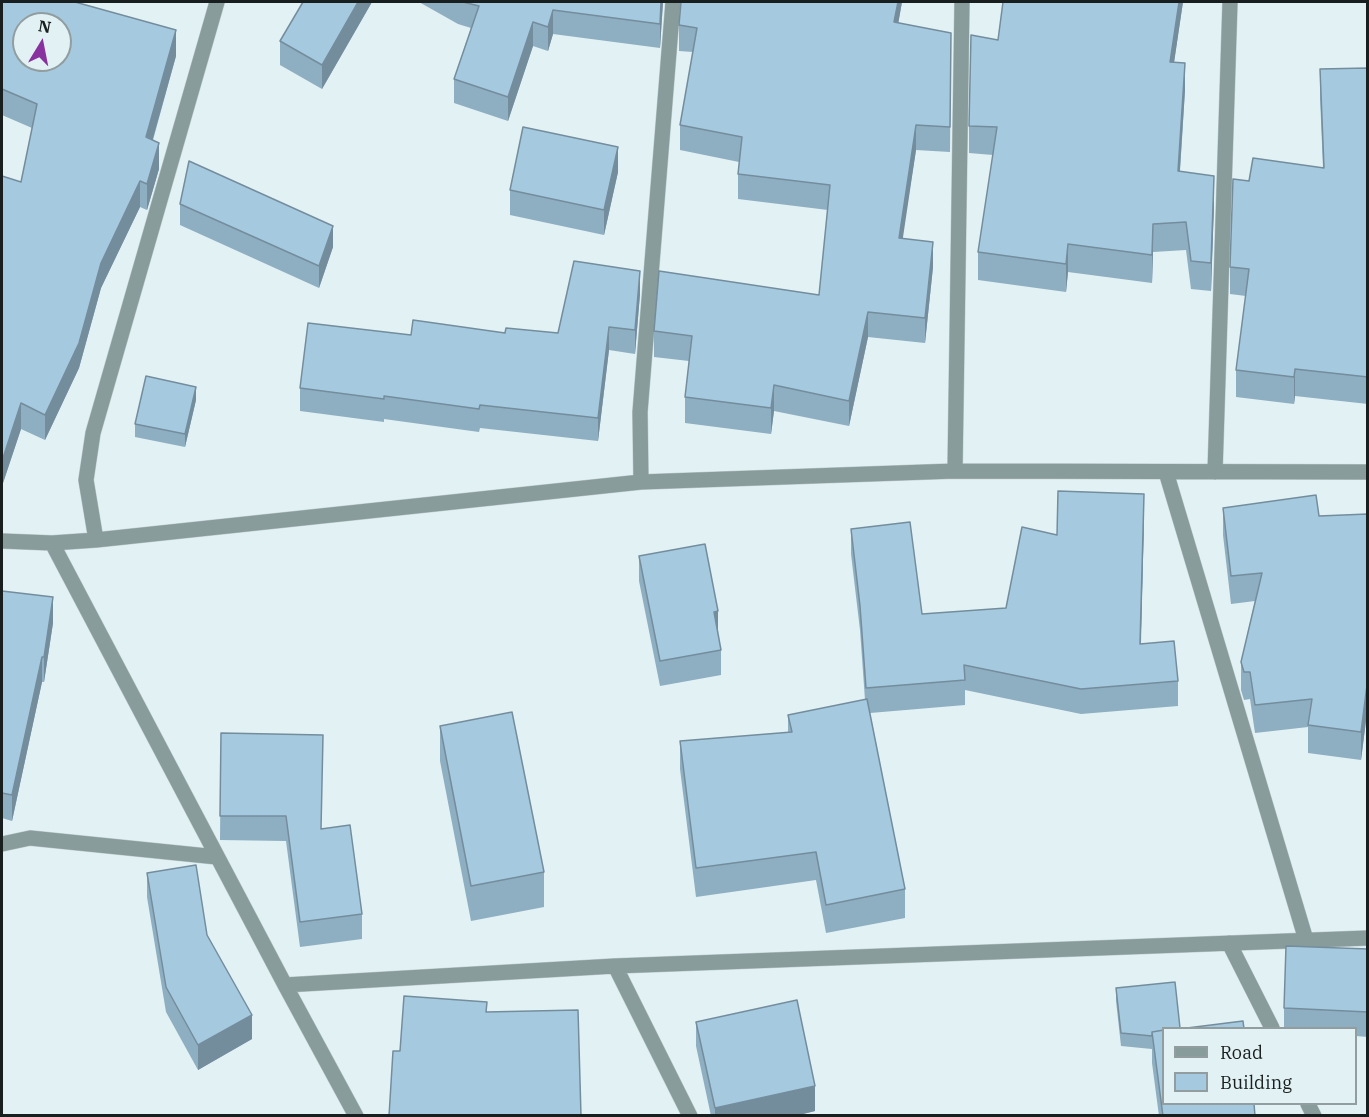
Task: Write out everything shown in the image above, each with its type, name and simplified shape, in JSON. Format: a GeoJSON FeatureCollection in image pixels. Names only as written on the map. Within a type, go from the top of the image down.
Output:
{"type":"FeatureCollection","features":[{"type":"Feature","properties":{"kind":"street"},"geometry":{"type":"LineString","coordinates":[[96,540],[86,480],[93,433],[217,2]]}},
{"type":"Feature","properties":{"kind":"street"},"geometry":{"type":"LineString","coordinates":[[641,482],[640,412],[673,2]]}},
{"type":"Feature","properties":{"kind":"street"},"geometry":{"type":"LineString","coordinates":[[955,471],[962,2]]}},
{"type":"Feature","properties":{"kind":"street"},"geometry":{"type":"LineString","coordinates":[[1215,472],[1230,2]]}},
{"type":"Feature","properties":{"kind":"street"},"geometry":{"type":"LineString","coordinates":[[2,541],[52,543],[96,540],[641,482],[955,471],[1368,472]]}},
{"type":"Feature","properties":{"kind":"street"},"geometry":{"type":"LineString","coordinates":[[1166,471],[1306,940]]}},
{"type":"Feature","properties":{"kind":"street"},"geometry":{"type":"LineString","coordinates":[[52,543],[356,1116]]}},
{"type":"Feature","properties":{"kind":"street"},"geometry":{"type":"LineString","coordinates":[[2,844],[30,838],[217,857]]}},
{"type":"Feature","properties":{"kind":"street"},"geometry":{"type":"LineString","coordinates":[[285,985],[615,966],[1368,938]]}},
{"type":"Feature","properties":{"kind":"street"},"geometry":{"type":"LineString","coordinates":[[1229,943],[1271,1027]]}},
{"type":"Feature","properties":{"kind":"street"},"geometry":{"type":"LineString","coordinates":[[615,966],[690,1116]]}},
{"type":"Feature","properties":{"kind":"building"},"geometry":{"type":"Polygon","coordinates":[[[2,2],[75,2],[176,30],[146,137],[159,143],[147,184],[140,181],[101,263],[79,343],[45,415],[21,403],[2,461],[2,176],[21,182],[37,104],[2,89],[2,2]]]}},
{"type":"Feature","properties":{"kind":"building"},"geometry":{"type":"Polygon","coordinates":[[[303,2],[358,2],[322,65],[280,41],[303,2]]]}},
{"type":"Feature","properties":{"kind":"building"},"geometry":{"type":"Polygon","coordinates":[[[463,2],[661,2],[660,24],[553,10],[548,27],[533,22],[508,97],[454,79],[479,6],[463,2]]]}},
{"type":"Feature","properties":{"kind":"building"},"geometry":{"type":"Polygon","coordinates":[[[681,2],[898,2],[894,22],[951,33],[950,127],[916,125],[899,238],[933,242],[925,318],[868,312],[849,401],[774,385],[771,408],[685,397],[692,336],[654,331],[659,271],[819,295],[830,185],[738,174],[742,137],[680,125],[697,28],[679,25],[681,2]]]}},
{"type":"Feature","properties":{"kind":"building"},"geometry":{"type":"Polygon","coordinates":[[[1003,2],[1179,2],[1170,62],[1185,63],[1178,171],[1214,176],[1211,263],[1191,261],[1186,222],[1153,224],[1152,255],[1068,244],[1066,264],[978,252],[997,127],[969,126],[971,35],[998,40],[1003,2]]]}},
{"type":"Feature","properties":{"kind":"building"},"geometry":{"type":"Polygon","coordinates":[[[1368,68],[1368,377],[1295,369],[1294,377],[1236,370],[1249,269],[1230,267],[1233,179],[1249,181],[1253,158],[1324,168],[1320,69],[1368,68]]]}},
{"type":"Feature","properties":{"kind":"building"},"geometry":{"type":"Polygon","coordinates":[[[523,127],[618,147],[604,210],[510,190],[523,127]]]}},
{"type":"Feature","properties":{"kind":"building"},"geometry":{"type":"Polygon","coordinates":[[[189,161],[333,226],[319,266],[180,204],[189,161]]]}},
{"type":"Feature","properties":{"kind":"building"},"geometry":{"type":"Polygon","coordinates":[[[574,261],[640,271],[635,330],[609,327],[598,418],[480,405],[479,409],[384,396],[384,399],[300,388],[308,323],[411,335],[413,320],[505,333],[506,328],[558,333],[574,261]]]}},
{"type":"Feature","properties":{"kind":"building"},"geometry":{"type":"Polygon","coordinates":[[[146,376],[196,387],[185,434],[135,424],[146,376]]]}},
{"type":"Feature","properties":{"kind":"building"},"geometry":{"type":"Polygon","coordinates":[[[1058,491],[1144,494],[1140,644],[1174,641],[1178,681],[1081,689],[964,665],[965,680],[866,688],[851,529],[910,522],[922,614],[1006,608],[1022,527],[1057,535],[1058,491]]]}},
{"type":"Feature","properties":{"kind":"building"},"geometry":{"type":"Polygon","coordinates":[[[1316,495],[1319,516],[1368,514],[1368,677],[1361,732],[1308,725],[1312,699],[1255,705],[1250,672],[1244,672],[1241,662],[1262,573],[1231,576],[1223,508],[1316,495]]]}},
{"type":"Feature","properties":{"kind":"building"},"geometry":{"type":"Polygon","coordinates":[[[705,544],[718,611],[714,612],[721,650],[660,661],[639,556],[705,544]]]}},
{"type":"Feature","properties":{"kind":"building"},"geometry":{"type":"Polygon","coordinates":[[[2,591],[53,597],[44,657],[42,657],[12,795],[2,793],[2,591]]]}},
{"type":"Feature","properties":{"kind":"building"},"geometry":{"type":"Polygon","coordinates":[[[867,699],[905,889],[826,905],[816,852],[696,868],[680,741],[792,732],[788,715],[867,699]]]}},
{"type":"Feature","properties":{"kind":"building"},"geometry":{"type":"Polygon","coordinates":[[[512,712],[544,872],[471,886],[440,726],[512,712]]]}},
{"type":"Feature","properties":{"kind":"building"},"geometry":{"type":"Polygon","coordinates":[[[221,733],[323,735],[321,829],[350,825],[362,914],[300,922],[286,816],[220,816],[221,733]]]}},
{"type":"Feature","properties":{"kind":"building"},"geometry":{"type":"Polygon","coordinates":[[[196,865],[207,935],[252,1015],[198,1045],[166,987],[147,873],[196,865]]]}},
{"type":"Feature","properties":{"kind":"building"},"geometry":{"type":"Polygon","coordinates":[[[1286,946],[1368,949],[1368,1012],[1284,1008],[1286,946]]]}},
{"type":"Feature","properties":{"kind":"building"},"geometry":{"type":"Polygon","coordinates":[[[1175,982],[1180,1027],[1162,1027],[1162,1030],[1152,1032],[1152,1036],[1121,1033],[1116,988],[1175,982]]]}},
{"type":"Feature","properties":{"kind":"building"},"geometry":{"type":"Polygon","coordinates":[[[404,996],[487,1002],[486,1012],[578,1010],[581,1116],[389,1116],[393,1051],[400,1051],[404,996]]]}},
{"type":"Feature","properties":{"kind":"building"},"geometry":{"type":"Polygon","coordinates":[[[797,1000],[815,1086],[715,1108],[696,1022],[797,1000]]]}},
{"type":"Feature","properties":{"kind":"building"},"geometry":{"type":"Polygon","coordinates":[[[1243,1021],[1244,1027],[1195,1027],[1243,1021]]]}},
{"type":"Feature","properties":{"kind":"building"},"geometry":{"type":"Polygon","coordinates":[[[1162,1030],[1162,1105],[1254,1105],[1255,1116],[1163,1116],[1152,1032],[1162,1030]]]}}]}
